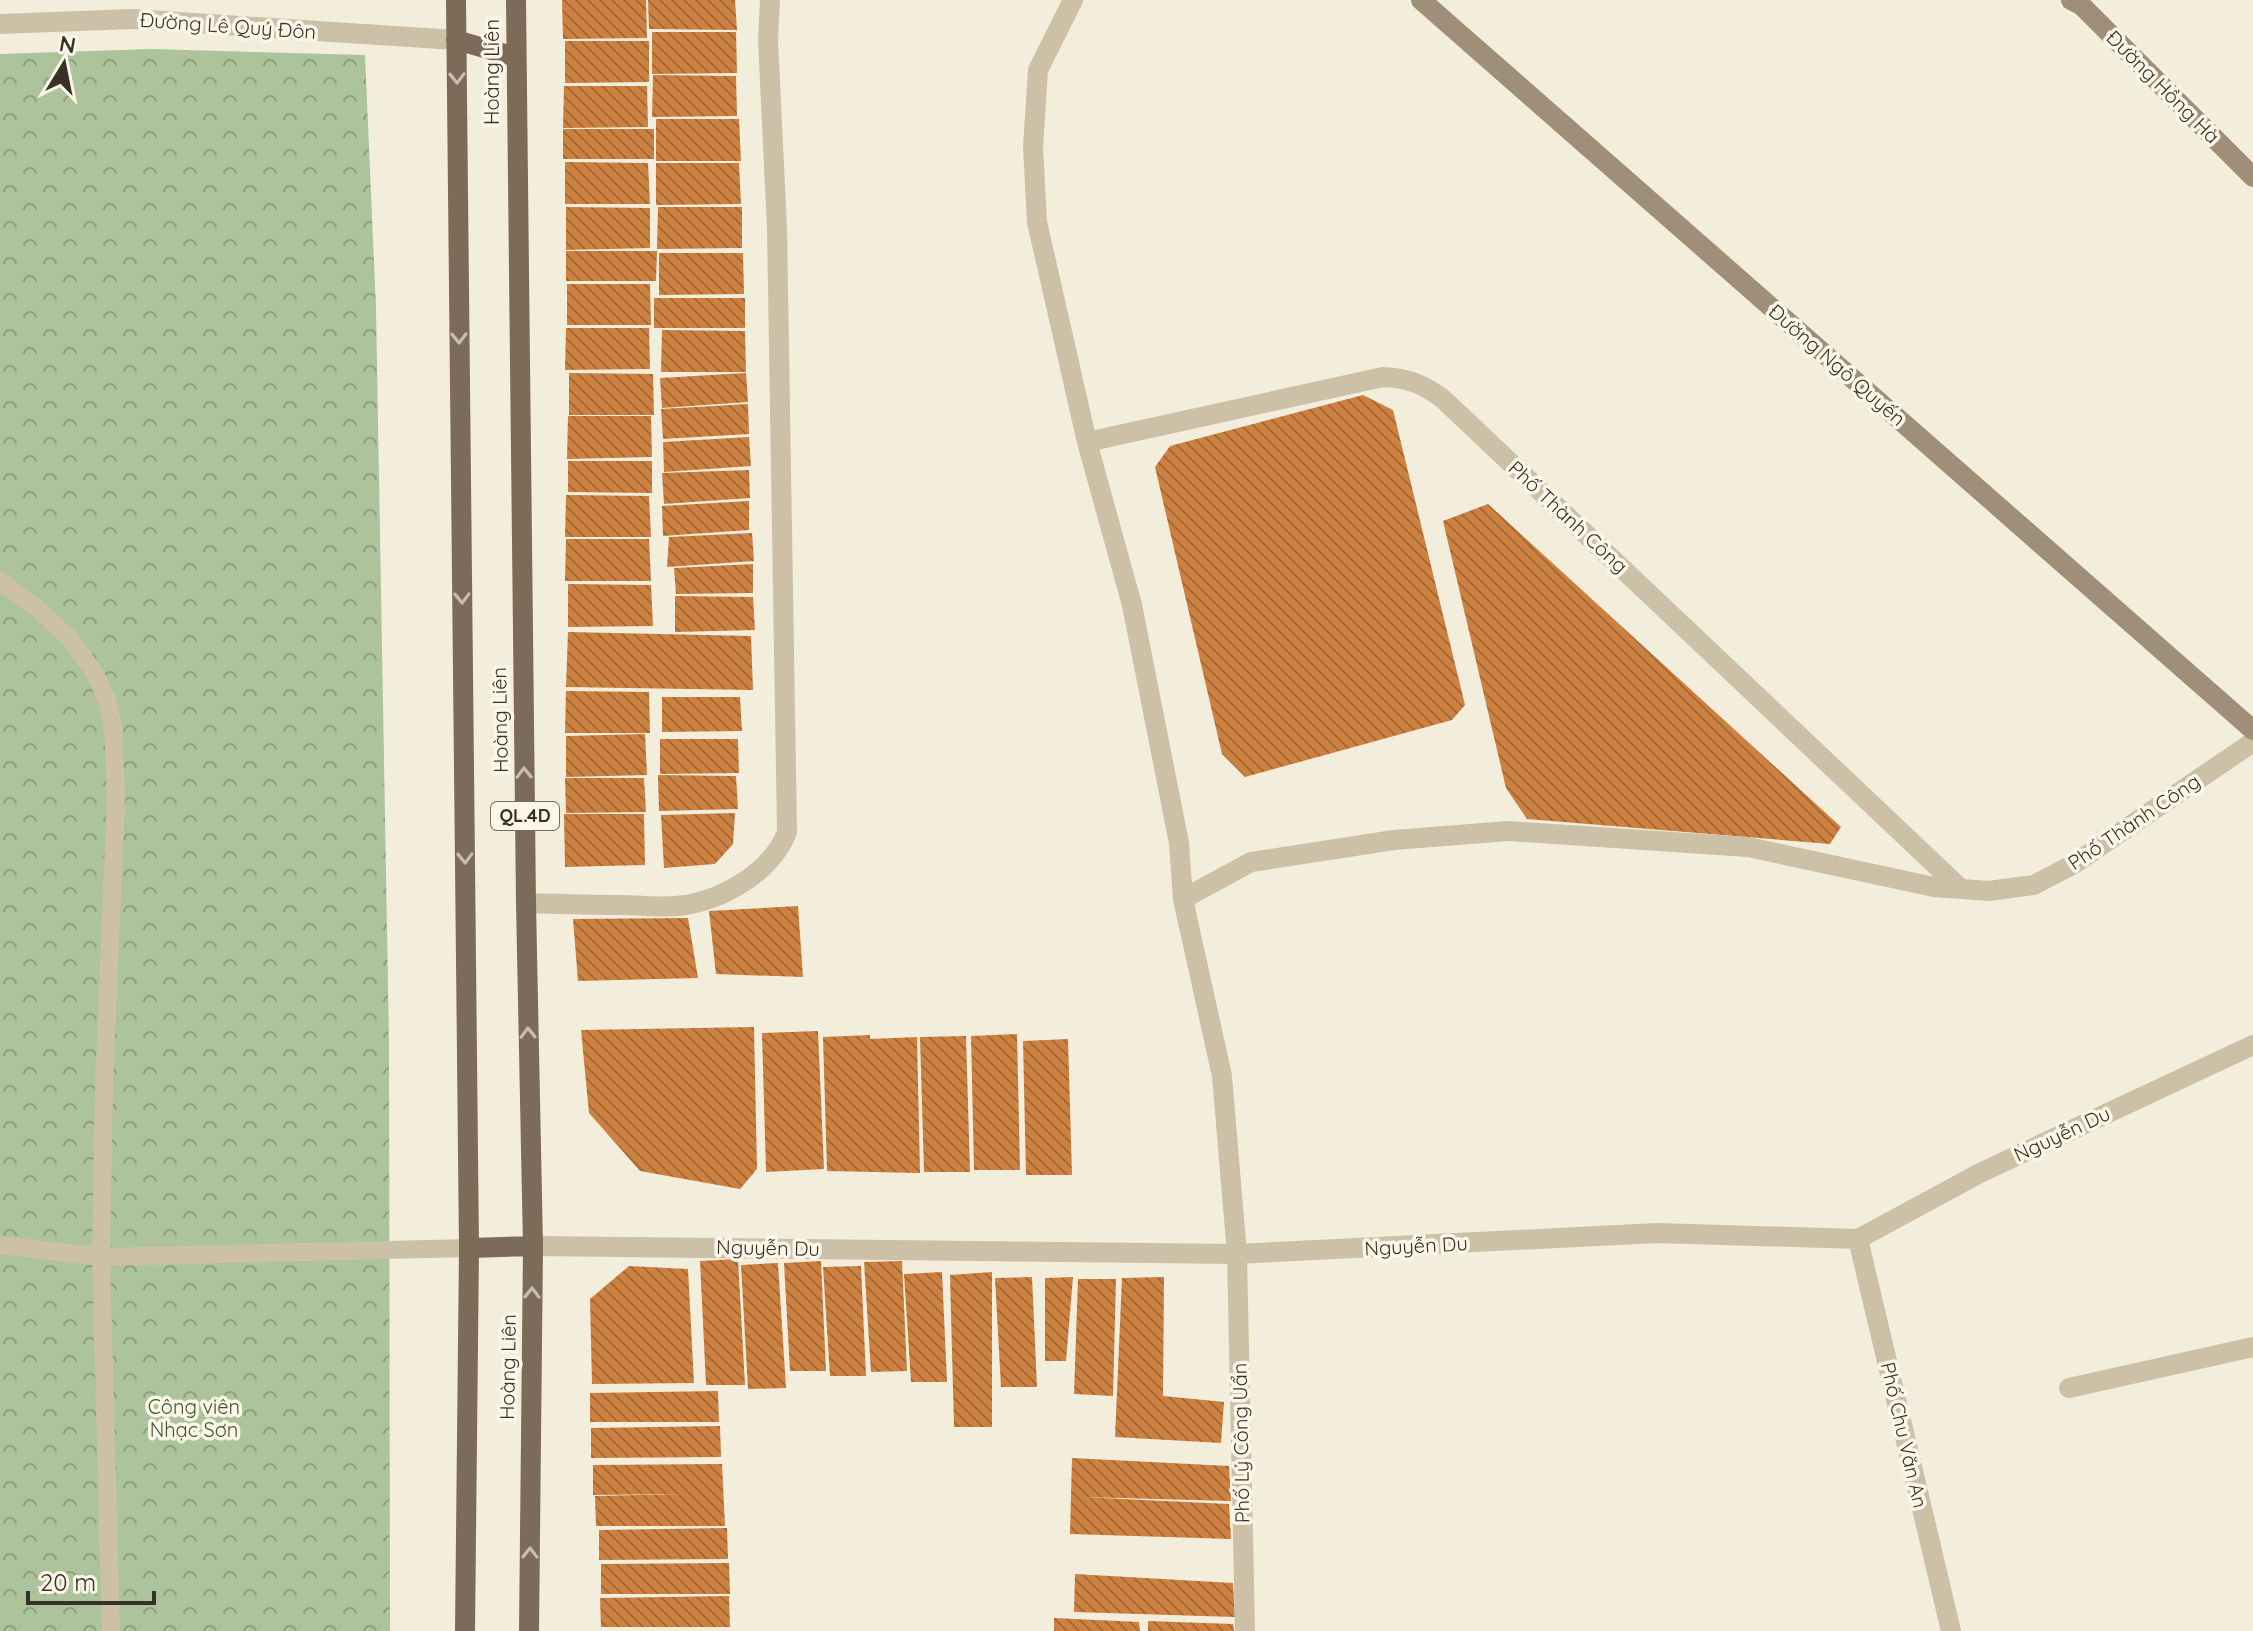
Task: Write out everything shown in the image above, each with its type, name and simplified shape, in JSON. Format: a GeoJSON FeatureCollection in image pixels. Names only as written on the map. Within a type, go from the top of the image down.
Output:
{"type":"FeatureCollection","features":[{"type":"Feature","properties":{"kind":"main road","name":"Hoàng Liên"},"geometry":{"type":"LineString","coordinates":[[456,0],[469,1248],[465,1631]]}},
{"type":"Feature","properties":{"kind":"main road","name":"Hoàng Liên"},"geometry":{"type":"LineString","coordinates":[[516,0],[533,1246],[529,1631]]}},
{"type":"Feature","properties":{"kind":"main road"},"geometry":{"type":"LineString","coordinates":[[456,40],[516,57]]}},
{"type":"Feature","properties":{"kind":"main road"},"geometry":{"type":"LineString","coordinates":[[469,1248],[533,1246]]}},
{"type":"Feature","properties":{"kind":"street"},"geometry":{"type":"LineString","coordinates":[[526,903],[667,907],[707,900],[750,878],[781,848],[787,832],[777,228],[768,40],[770,0]]}},
{"type":"Feature","properties":{"kind":"street","name":"Phố Lý Công Uẩn"},"geometry":{"type":"LineString","coordinates":[[1073,0],[1038,70],[1033,147],[1037,222],[1087,442],[1132,605],[1179,843],[1183,899],[1222,1076],[1237,1254],[1245,1631]]}},
{"type":"Feature","properties":{"kind":"street","name":"Đường Ngô Quyến"},"geometry":{"type":"LineString","coordinates":[[1421,0],[2253,730]]}},
{"type":"Feature","properties":{"kind":"street","name":"Đường Hồng Hà"},"geometry":{"type":"LineString","coordinates":[[2080,2],[2253,177]]}},
{"type":"Feature","properties":{"kind":"street","name":"Đường Lê Quý Đôn"},"geometry":{"type":"LineString","coordinates":[[0,24],[133,19],[456,40]]}},
{"type":"Feature","properties":{"kind":"street","name":"Phố Thành Công"},"geometry":{"type":"LineString","coordinates":[[1087,442],[1383,377],[1404,378],[1425,386],[1454,409],[1961,889]]}},
{"type":"Feature","properties":{"kind":"street","name":"Phố Thành Công"},"geometry":{"type":"LineString","coordinates":[[1183,899],[1251,862],[1394,840],[1508,831],[1748,847],[1934,887],[1989,891],[2034,885],[2074,864],[2253,742]]}},
{"type":"Feature","properties":{"kind":"street","name":"Nguyễn Du"},"geometry":{"type":"LineString","coordinates":[[533,1246],[1237,1254],[1657,1233],[1858,1239],[1980,1173],[2253,1045]]}},
{"type":"Feature","properties":{"kind":"street","name":"Phố Chu Văn An"},"geometry":{"type":"LineString","coordinates":[[1858,1239],[1951,1631]]}},
{"type":"Feature","properties":{"kind":"street"},"geometry":{"type":"LineString","coordinates":[[2069,1388],[2253,1347]]}},
{"type":"Feature","properties":{"kind":"lane"},"geometry":{"type":"LineString","coordinates":[[0,581],[39,610],[70,639],[94,672],[107,700],[113,726],[116,798],[104,1087],[101,1257],[111,1631]]}},
{"type":"Feature","properties":{"kind":"lane"},"geometry":{"type":"LineString","coordinates":[[0,1245],[101,1257],[469,1248]]}},
{"type":"Feature","properties":{"kind":"green space","name":"Công viên Nhạc Sơn"},"geometry":{"type":"Polygon","coordinates":[[[151,49],[365,55],[376,309],[389,1042],[390,1631],[0,1631],[0,54],[151,49]]]}},
{"type":"Feature","properties":{"kind":"building"},"geometry":{"type":"Polygon","coordinates":[[[562,0],[646,0],[647,38],[563,39],[562,0]]]}},
{"type":"Feature","properties":{"kind":"building"},"geometry":{"type":"Polygon","coordinates":[[[648,0],[735,0],[737,30],[649,29],[648,0]]]}},
{"type":"Feature","properties":{"kind":"building"},"geometry":{"type":"Polygon","coordinates":[[[652,32],[736,32],[737,73],[652,74],[652,32]]]}},
{"type":"Feature","properties":{"kind":"building"},"geometry":{"type":"Polygon","coordinates":[[[565,41],[649,41],[649,82],[565,83],[565,41]]]}},
{"type":"Feature","properties":{"kind":"building"},"geometry":{"type":"Polygon","coordinates":[[[653,75],[736,76],[737,116],[652,117],[653,75]]]}},
{"type":"Feature","properties":{"kind":"building"},"geometry":{"type":"Polygon","coordinates":[[[564,86],[647,86],[648,127],[563,128],[564,86]]]}},
{"type":"Feature","properties":{"kind":"building"},"geometry":{"type":"Polygon","coordinates":[[[656,119],[739,119],[741,161],[656,161],[656,119]]]}},
{"type":"Feature","properties":{"kind":"building"},"geometry":{"type":"Polygon","coordinates":[[[563,129],[654,129],[654,159],[563,159],[563,129]]]}},
{"type":"Feature","properties":{"kind":"building"},"geometry":{"type":"Polygon","coordinates":[[[565,162],[648,163],[650,204],[565,204],[565,162]]]}},
{"type":"Feature","properties":{"kind":"building"},"geometry":{"type":"Polygon","coordinates":[[[656,163],[739,163],[741,204],[656,205],[656,163]]]}},
{"type":"Feature","properties":{"kind":"building"},"geometry":{"type":"Polygon","coordinates":[[[566,207],[650,208],[650,248],[566,250],[566,207]]]}},
{"type":"Feature","properties":{"kind":"building"},"geometry":{"type":"Polygon","coordinates":[[[658,207],[742,207],[742,248],[657,249],[658,207]]]}},
{"type":"Feature","properties":{"kind":"building"},"geometry":{"type":"Polygon","coordinates":[[[566,251],[657,251],[656,281],[566,281],[566,251]]]}},
{"type":"Feature","properties":{"kind":"building"},"geometry":{"type":"Polygon","coordinates":[[[659,253],[743,253],[744,294],[659,295],[659,253]]]}},
{"type":"Feature","properties":{"kind":"building"},"geometry":{"type":"Polygon","coordinates":[[[567,284],[650,284],[651,325],[567,325],[567,284]]]}},
{"type":"Feature","properties":{"kind":"building"},"geometry":{"type":"Polygon","coordinates":[[[654,298],[745,298],[745,328],[654,328],[654,298]]]}},
{"type":"Feature","properties":{"kind":"building"},"geometry":{"type":"Polygon","coordinates":[[[566,328],[649,328],[650,369],[565,370],[566,328]]]}},
{"type":"Feature","properties":{"kind":"building"},"geometry":{"type":"Polygon","coordinates":[[[662,330],[745,331],[746,372],[661,372],[662,330]]]}},
{"type":"Feature","properties":{"kind":"building"},"geometry":{"type":"Polygon","coordinates":[[[569,373],[653,374],[654,415],[569,415],[569,373]]]}},
{"type":"Feature","properties":{"kind":"building"},"geometry":{"type":"Polygon","coordinates":[[[746,373],[748,402],[662,408],[660,378],[746,373]]]}},
{"type":"Feature","properties":{"kind":"building"},"geometry":{"type":"Polygon","coordinates":[[[1363,395],[1393,410],[1465,705],[1452,720],[1245,777],[1222,754],[1155,467],[1170,446],[1363,395]]]}},
{"type":"Feature","properties":{"kind":"building"},"geometry":{"type":"Polygon","coordinates":[[[748,404],[749,434],[663,439],[661,409],[748,404]]]}},
{"type":"Feature","properties":{"kind":"building"},"geometry":{"type":"Polygon","coordinates":[[[568,416],[651,416],[652,457],[567,459],[568,416]]]}},
{"type":"Feature","properties":{"kind":"building"},"geometry":{"type":"Polygon","coordinates":[[[749,437],[751,466],[664,472],[663,442],[749,437]]]}},
{"type":"Feature","properties":{"kind":"building"},"geometry":{"type":"Polygon","coordinates":[[[568,461],[652,461],[652,493],[568,492],[568,461]]]}},
{"type":"Feature","properties":{"kind":"building"},"geometry":{"type":"Polygon","coordinates":[[[749,470],[750,498],[664,504],[662,473],[749,470]]]}},
{"type":"Feature","properties":{"kind":"building"},"geometry":{"type":"Polygon","coordinates":[[[566,495],[649,496],[651,537],[565,537],[566,495]]]}},
{"type":"Feature","properties":{"kind":"building"},"geometry":{"type":"Polygon","coordinates":[[[749,501],[749,530],[663,536],[662,506],[749,501]]]}},
{"type":"Feature","properties":{"kind":"building"},"geometry":{"type":"Polygon","coordinates":[[[1488,504],[1841,827],[1830,844],[1527,819],[1506,788],[1443,521],[1488,504]]]}},
{"type":"Feature","properties":{"kind":"building"},"geometry":{"type":"Polygon","coordinates":[[[752,533],[754,561],[667,567],[669,537],[752,533]]]}},
{"type":"Feature","properties":{"kind":"building"},"geometry":{"type":"Polygon","coordinates":[[[566,539],[649,539],[651,581],[565,581],[566,539]]]}},
{"type":"Feature","properties":{"kind":"building"},"geometry":{"type":"Polygon","coordinates":[[[753,564],[753,593],[676,594],[674,568],[753,564]]]}},
{"type":"Feature","properties":{"kind":"building"},"geometry":{"type":"Polygon","coordinates":[[[568,584],[651,585],[653,626],[568,627],[568,584]]]}},
{"type":"Feature","properties":{"kind":"building"},"geometry":{"type":"Polygon","coordinates":[[[675,596],[753,597],[755,630],[675,632],[675,596]]]}},
{"type":"Feature","properties":{"kind":"building"},"geometry":{"type":"Polygon","coordinates":[[[568,632],[751,636],[753,690],[566,687],[568,632]]]}},
{"type":"Feature","properties":{"kind":"building"},"geometry":{"type":"Polygon","coordinates":[[[566,691],[649,692],[650,733],[565,733],[566,691]]]}},
{"type":"Feature","properties":{"kind":"building"},"geometry":{"type":"Polygon","coordinates":[[[662,697],[740,697],[742,731],[662,732],[662,697]]]}},
{"type":"Feature","properties":{"kind":"building"},"geometry":{"type":"Polygon","coordinates":[[[645,734],[647,775],[566,777],[566,736],[645,734]]]}},
{"type":"Feature","properties":{"kind":"building"},"geometry":{"type":"Polygon","coordinates":[[[660,739],[738,739],[739,773],[660,774],[660,739]]]}},
{"type":"Feature","properties":{"kind":"building"},"geometry":{"type":"Polygon","coordinates":[[[658,775],[736,776],[738,809],[659,811],[658,775]]]}},
{"type":"Feature","properties":{"kind":"building"},"geometry":{"type":"Polygon","coordinates":[[[565,778],[644,778],[646,812],[566,813],[565,778]]]}},
{"type":"Feature","properties":{"kind":"building"},"geometry":{"type":"Polygon","coordinates":[[[735,813],[733,844],[715,864],[664,868],[661,815],[735,813]]]}},
{"type":"Feature","properties":{"kind":"building"},"geometry":{"type":"Polygon","coordinates":[[[564,814],[644,814],[645,865],[565,867],[564,814]]]}},
{"type":"Feature","properties":{"kind":"building"},"geometry":{"type":"Polygon","coordinates":[[[798,906],[803,977],[716,974],[709,911],[798,906]]]}},
{"type":"Feature","properties":{"kind":"building"},"geometry":{"type":"Polygon","coordinates":[[[688,918],[698,978],[578,981],[573,919],[688,918]]]}},
{"type":"Feature","properties":{"kind":"building"},"geometry":{"type":"Polygon","coordinates":[[[754,1027],[757,1169],[740,1189],[640,1171],[589,1113],[581,1030],[754,1027]]]}},
{"type":"Feature","properties":{"kind":"building"},"geometry":{"type":"Polygon","coordinates":[[[818,1031],[824,1169],[766,1172],[762,1033],[818,1031]]]}},
{"type":"Feature","properties":{"kind":"building"},"geometry":{"type":"Polygon","coordinates":[[[1017,1034],[1020,1170],[974,1170],[971,1036],[1017,1034]]]}},
{"type":"Feature","properties":{"kind":"building"},"geometry":{"type":"Polygon","coordinates":[[[870,1035],[870,1039],[917,1037],[920,1173],[827,1171],[823,1037],[870,1035]]]}},
{"type":"Feature","properties":{"kind":"building"},"geometry":{"type":"Polygon","coordinates":[[[966,1036],[970,1172],[924,1172],[920,1037],[966,1036]]]}},
{"type":"Feature","properties":{"kind":"building"},"geometry":{"type":"Polygon","coordinates":[[[1068,1039],[1072,1175],[1026,1175],[1023,1041],[1068,1039]]]}},
{"type":"Feature","properties":{"kind":"building"},"geometry":{"type":"Polygon","coordinates":[[[738,1259],[745,1385],[706,1385],[700,1261],[738,1259]]]}},
{"type":"Feature","properties":{"kind":"building"},"geometry":{"type":"Polygon","coordinates":[[[821,1261],[826,1371],[790,1371],[784,1263],[821,1261]]]}},
{"type":"Feature","properties":{"kind":"building"},"geometry":{"type":"Polygon","coordinates":[[[902,1261],[907,1371],[871,1372],[864,1262],[902,1261]]]}},
{"type":"Feature","properties":{"kind":"building"},"geometry":{"type":"Polygon","coordinates":[[[778,1263],[786,1388],[748,1389],[741,1265],[778,1263]]]}},
{"type":"Feature","properties":{"kind":"building"},"geometry":{"type":"Polygon","coordinates":[[[629,1266],[688,1269],[694,1383],[592,1384],[590,1299],[629,1266]]]}},
{"type":"Feature","properties":{"kind":"building"},"geometry":{"type":"Polygon","coordinates":[[[861,1266],[866,1376],[830,1376],[823,1267],[861,1266]]]}},
{"type":"Feature","properties":{"kind":"building"},"geometry":{"type":"Polygon","coordinates":[[[942,1272],[947,1382],[911,1382],[904,1274],[942,1272]]]}},
{"type":"Feature","properties":{"kind":"building"},"geometry":{"type":"Polygon","coordinates":[[[992,1272],[992,1427],[954,1427],[950,1275],[992,1272]]]}},
{"type":"Feature","properties":{"kind":"building"},"geometry":{"type":"Polygon","coordinates":[[[1032,1277],[1037,1387],[1001,1387],[995,1278],[1032,1277]]]}},
{"type":"Feature","properties":{"kind":"building"},"geometry":{"type":"Polygon","coordinates":[[[1073,1277],[1066,1361],[1045,1361],[1045,1278],[1073,1277]]]}},
{"type":"Feature","properties":{"kind":"building"},"geometry":{"type":"Polygon","coordinates":[[[1164,1277],[1163,1396],[1224,1402],[1221,1443],[1115,1437],[1122,1278],[1164,1277]]]}},
{"type":"Feature","properties":{"kind":"building"},"geometry":{"type":"Polygon","coordinates":[[[1078,1279],[1116,1279],[1113,1396],[1074,1394],[1078,1279]]]}},
{"type":"Feature","properties":{"kind":"building"},"geometry":{"type":"Polygon","coordinates":[[[718,1391],[719,1422],[590,1422],[590,1393],[718,1391]]]}},
{"type":"Feature","properties":{"kind":"building"},"geometry":{"type":"Polygon","coordinates":[[[720,1426],[721,1457],[591,1458],[591,1428],[720,1426]]]}},
{"type":"Feature","properties":{"kind":"building"},"geometry":{"type":"Polygon","coordinates":[[[1072,1458],[1229,1466],[1231,1501],[1080,1497],[1229,1504],[1231,1539],[1070,1534],[1072,1458]]]}},
{"type":"Feature","properties":{"kind":"building"},"geometry":{"type":"Polygon","coordinates":[[[722,1464],[725,1526],[596,1526],[595,1496],[682,1494],[593,1495],[593,1465],[722,1464]]]}},
{"type":"Feature","properties":{"kind":"building"},"geometry":{"type":"Polygon","coordinates":[[[727,1528],[728,1559],[599,1560],[599,1530],[727,1528]]]}},
{"type":"Feature","properties":{"kind":"building"},"geometry":{"type":"Polygon","coordinates":[[[729,1563],[730,1594],[601,1594],[601,1564],[729,1563]]]}},
{"type":"Feature","properties":{"kind":"building"},"geometry":{"type":"Polygon","coordinates":[[[1075,1574],[1233,1583],[1235,1617],[1074,1612],[1075,1574]]]}},
{"type":"Feature","properties":{"kind":"building"},"geometry":{"type":"Polygon","coordinates":[[[729,1596],[730,1627],[601,1627],[600,1598],[729,1596]]]}},
{"type":"Feature","properties":{"kind":"building"},"geometry":{"type":"Polygon","coordinates":[[[1054,1618],[1139,1622],[1140,1631],[1054,1631],[1054,1618]]]}},
{"type":"Feature","properties":{"kind":"building"},"geometry":{"type":"Polygon","coordinates":[[[1148,1621],[1233,1624],[1234,1631],[1148,1631],[1148,1621]]]}}]}
